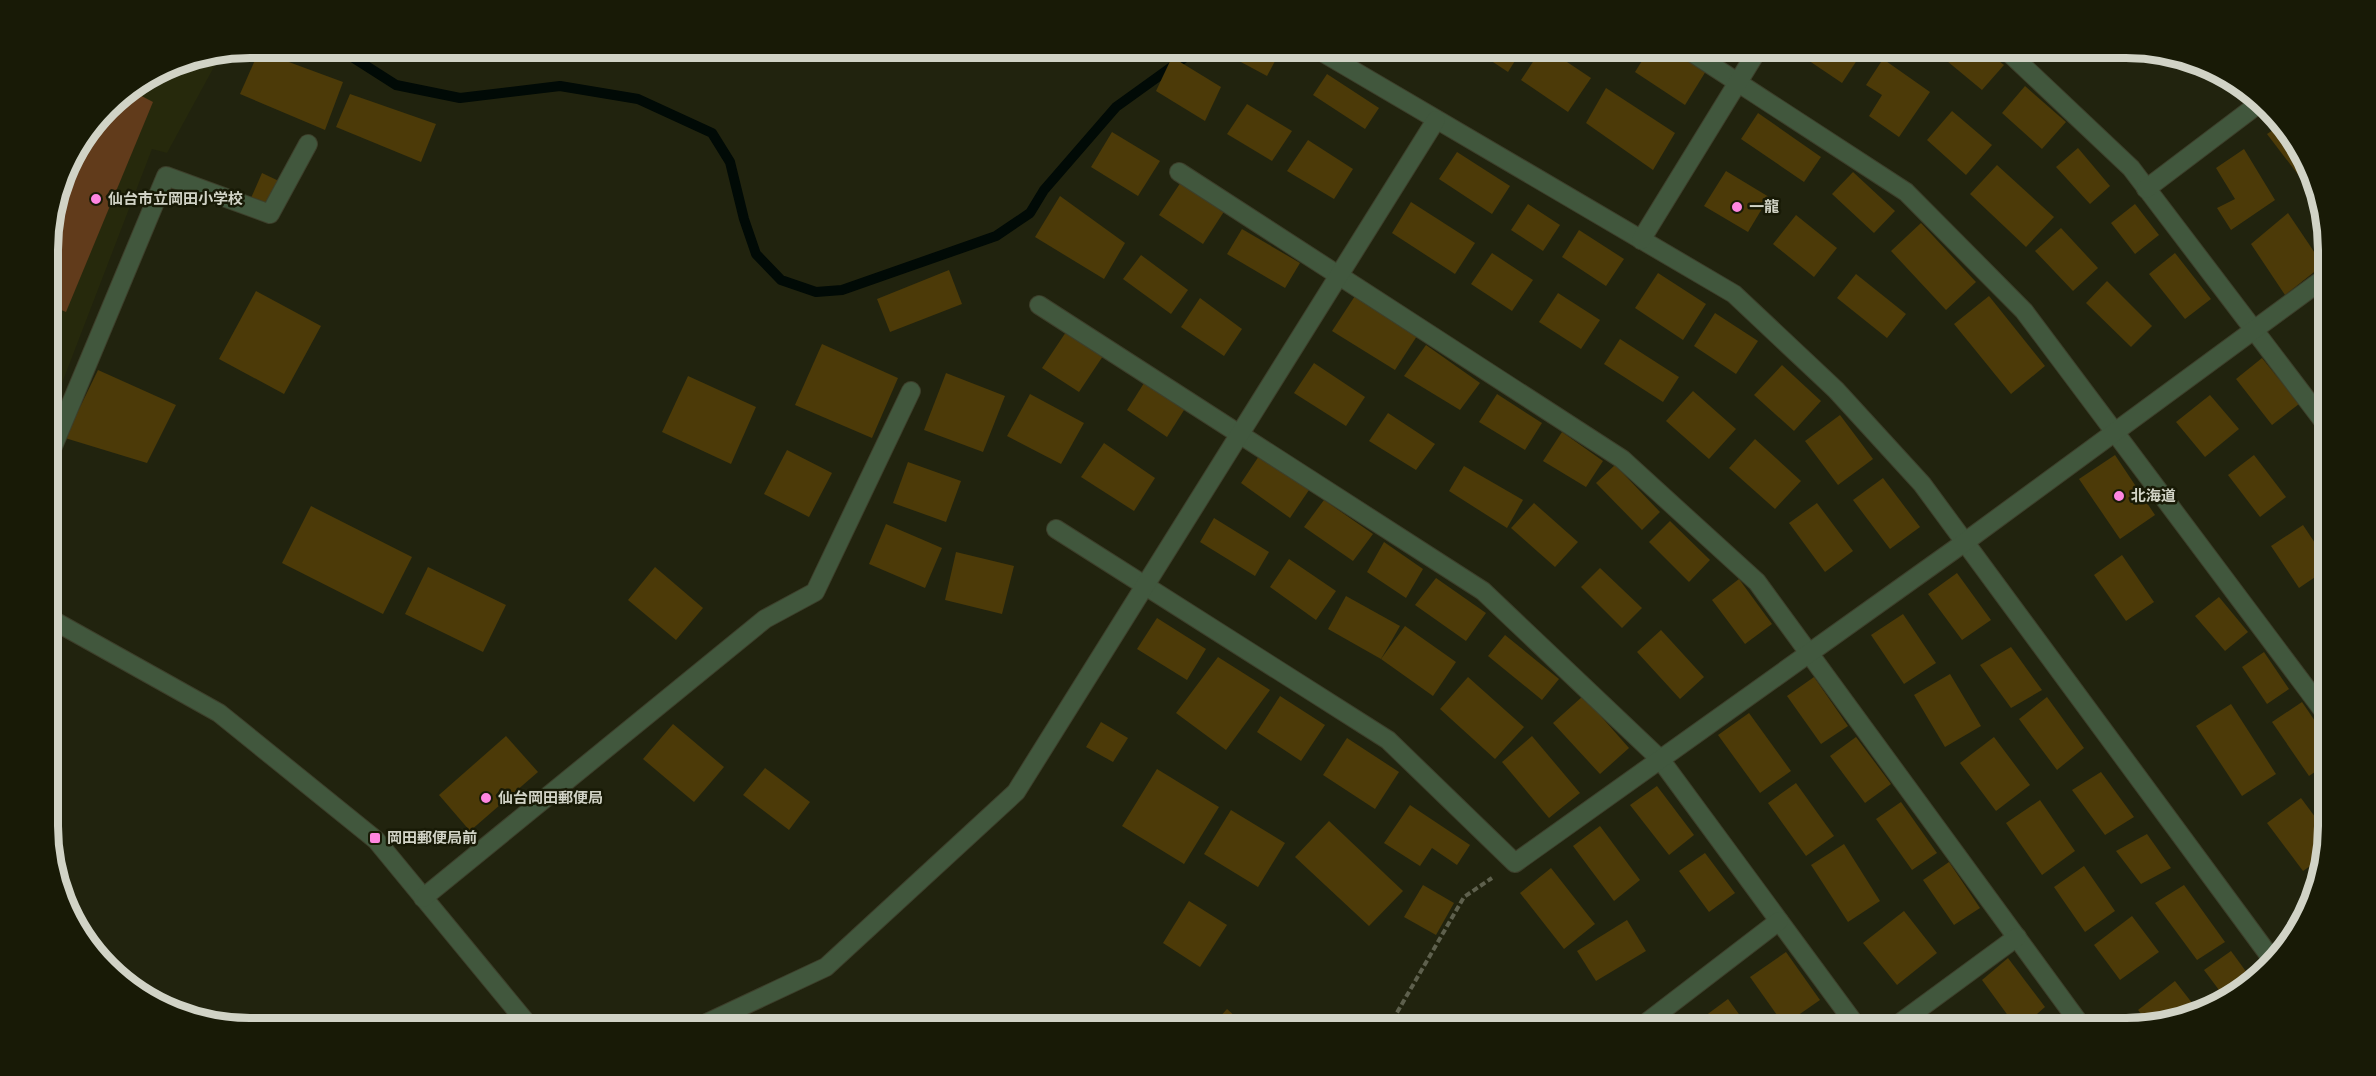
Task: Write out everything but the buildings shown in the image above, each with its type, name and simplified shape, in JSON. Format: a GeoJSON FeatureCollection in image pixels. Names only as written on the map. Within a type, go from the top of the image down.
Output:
{"type":"FeatureCollection","features":[{"type":"Feature","properties":{"kind":"street"},"geometry":{"type":"LineString","coordinates":[[1333,58],[1734,294],[1836,390],[1922,484],[2268,954]]}},
{"type":"Feature","properties":{"kind":"street"},"geometry":{"type":"LineString","coordinates":[[1701,58],[1906,192],[2024,311],[2318,704]]}},
{"type":"Feature","properties":{"kind":"street"},"geometry":{"type":"LineString","coordinates":[[1641,240],[1752,58]]}},
{"type":"Feature","properties":{"kind":"street"},"geometry":{"type":"LineString","coordinates":[[2015,58],[2131,168],[2318,414]]}},
{"type":"Feature","properties":{"kind":"street"},"geometry":{"type":"LineString","coordinates":[[2146,189],[2253,108]]}},
{"type":"Feature","properties":{"kind":"street"},"geometry":{"type":"LineString","coordinates":[[718,1018],[826,967],[1016,792],[1436,120]]}},
{"type":"Feature","properties":{"kind":"street"},"geometry":{"type":"LineString","coordinates":[[59,433],[166,176],[270,214],[308,144]]}},
{"type":"Feature","properties":{"kind":"street"},"geometry":{"type":"LineString","coordinates":[[1179,171],[1622,459],[1757,582],[2075,1017]]}},
{"type":"Feature","properties":{"kind":"street"},"geometry":{"type":"LineString","coordinates":[[1056,529],[1146,584],[1388,740],[1515,863],[1965,542],[2318,283]]}},
{"type":"Feature","properties":{"kind":"street"},"geometry":{"type":"LineString","coordinates":[[1039,305],[1483,591],[1660,759],[1850,1017]]}},
{"type":"Feature","properties":{"kind":"street"},"geometry":{"type":"LineString","coordinates":[[423,898],[765,619],[815,592],[911,391]]}},
{"type":"Feature","properties":{"kind":"street"},"geometry":{"type":"LineString","coordinates":[[58,623],[219,713],[376,840],[523,1018]]}},
{"type":"Feature","properties":{"kind":"street"},"geometry":{"type":"LineString","coordinates":[[1653,1017],[1779,921]]}},
{"type":"Feature","properties":{"kind":"street"},"geometry":{"type":"LineString","coordinates":[[1908,1017],[2017,937]]}},
{"type":"Feature","properties":{"kind":"path"},"geometry":{"type":"LineString","coordinates":[[1394,1017],[1464,897],[1515,863]]}},
{"type":"Feature","properties":{"kind":"shaded area","name":"仙台市立岡田小学校"},"geometry":{"type":"Polygon","coordinates":[[[217,62],[167,153],[152,149],[59,392],[60,225],[73,177],[84,154],[106,124],[124,106],[154,84],[177,73],[217,62]]]}},
{"type":"Feature","properties":{"kind":"shaded area"},"geometry":{"type":"Polygon","coordinates":[[[139,95],[153,102],[66,312],[59,309],[59,238],[65,201],[73,177],[84,154],[106,124],[139,95]]]}},
{"type":"Feature","properties":{"kind":"waterway"},"geometry":{"type":"LineString","coordinates":[[355,59],[396,85],[460,98],[560,86],[638,99],[712,133],[730,162],[744,219],[756,254],[781,280],[816,292],[842,290],[996,236],[1030,213],[1044,190],[1116,107],[1183,58]]}},
{"type":"Feature","properties":{"kind":"place","name":"仙台市立岡田小学校"},"geometry":{"type":"Point","coordinates":[96,199]}},
{"type":"Feature","properties":{"kind":"place","name":"一龍"},"geometry":{"type":"Point","coordinates":[1737,207]}},
{"type":"Feature","properties":{"kind":"place","name":"北海道"},"geometry":{"type":"Point","coordinates":[2119,496]}},
{"type":"Feature","properties":{"kind":"place","name":"仙台岡田郵便局"},"geometry":{"type":"Point","coordinates":[486,798]}},
{"type":"Feature","properties":{"kind":"place","name":"岡田郵便局前"},"geometry":{"type":"Point","coordinates":[375,838]}}]}
